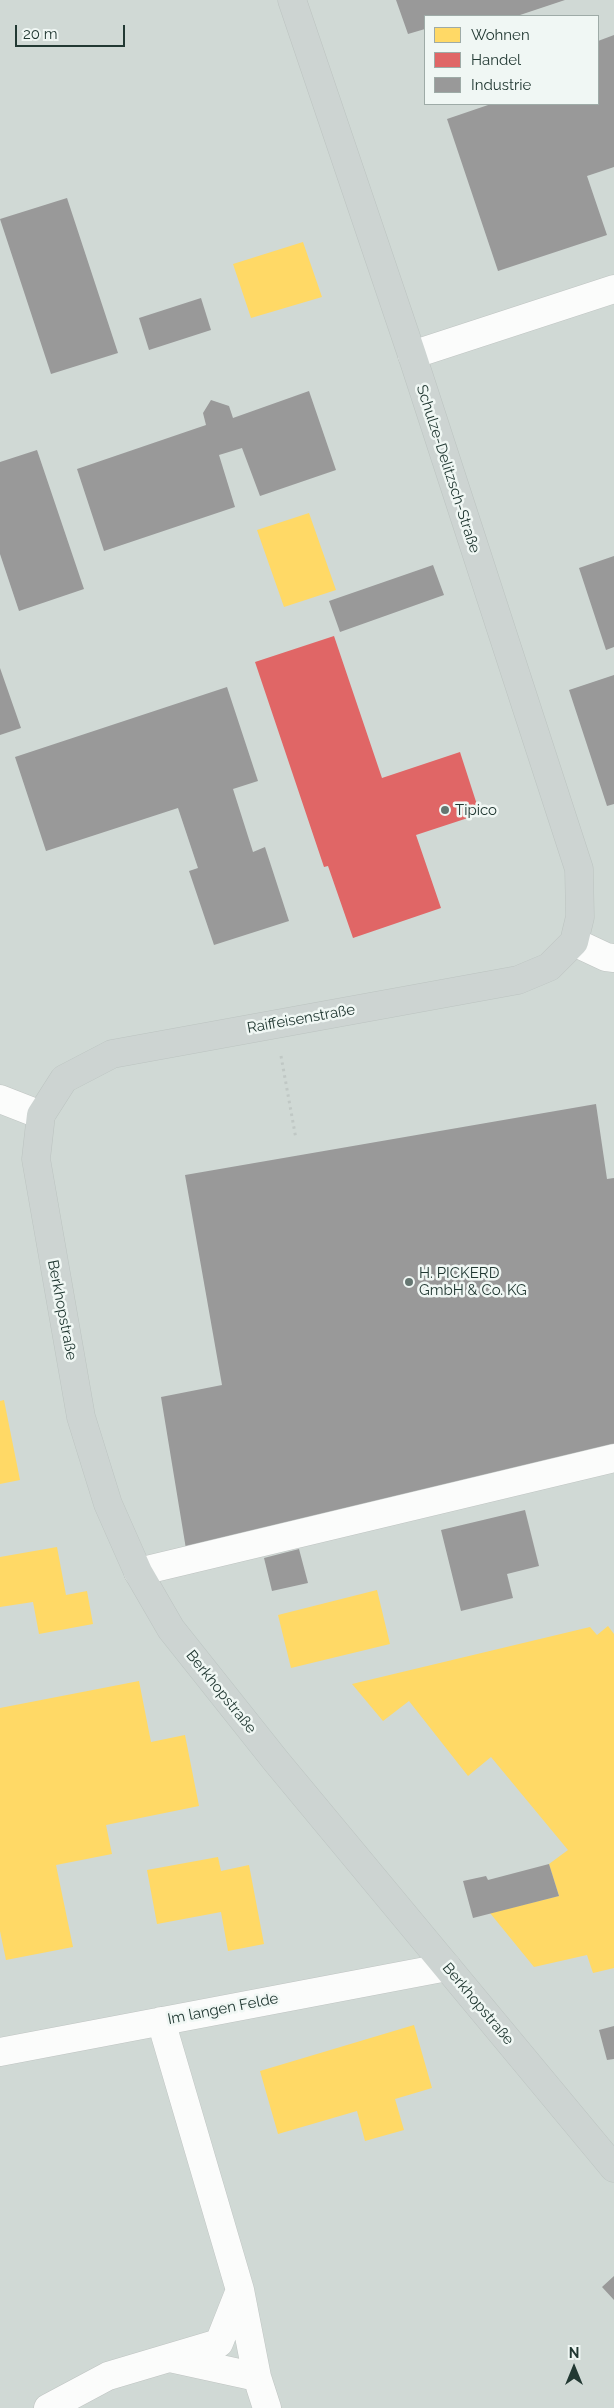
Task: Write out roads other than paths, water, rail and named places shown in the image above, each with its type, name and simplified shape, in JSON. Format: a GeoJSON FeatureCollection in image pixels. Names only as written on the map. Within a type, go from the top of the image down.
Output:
{"type":"FeatureCollection","features":[{"type":"Feature","properties":{"kind":"main road","name":"Schulze-Delitzsch-Straße"},"geometry":{"type":"LineString","coordinates":[[292,0],[412,355],[579,869],[580,917],[574,942]]}},
{"type":"Feature","properties":{"kind":"main road","name":"Raiffeisenstraße"},"geometry":{"type":"LineString","coordinates":[[41,1115],[64,1079],[112,1054],[518,980],[549,967],[574,942]]}},
{"type":"Feature","properties":{"kind":"main road","name":"Berkhopstraße"},"geometry":{"type":"LineString","coordinates":[[41,1115],[36,1159],[81,1417],[108,1504],[138,1572],[171,1629],[276,1761],[614,2168]]}},
{"type":"Feature","properties":{"kind":"street"},"geometry":{"type":"LineString","coordinates":[[412,355],[614,289]]}},
{"type":"Feature","properties":{"kind":"street"},"geometry":{"type":"LineString","coordinates":[[574,942],[606,957],[614,958]]}},
{"type":"Feature","properties":{"kind":"street"},"geometry":{"type":"LineString","coordinates":[[0,1098],[41,1115]]}},
{"type":"Feature","properties":{"kind":"street"},"geometry":{"type":"LineString","coordinates":[[138,1572],[614,1458]]}},
{"type":"Feature","properties":{"kind":"street","name":"Im langen Felde"},"geometry":{"type":"LineString","coordinates":[[0,2052],[447,1967]]}},
{"type":"Feature","properties":{"kind":"street"},"geometry":{"type":"LineString","coordinates":[[161,2021],[240,2290],[256,2377],[267,2408]]}},
{"type":"Feature","properties":{"kind":"street"},"geometry":{"type":"LineString","coordinates":[[48,2408],[108,2376],[219,2343],[240,2290]]}},
{"type":"Feature","properties":{"kind":"street"},"geometry":{"type":"LineString","coordinates":[[169,2358],[256,2377]]}},
{"type":"Feature","properties":{"kind":"place","name":"Tipico"},"geometry":{"type":"Point","coordinates":[445,810]}},
{"type":"Feature","properties":{"kind":"place","name":"H. PICKERD GmbH & Co. KG"},"geometry":{"type":"Point","coordinates":[409,1282]}}]}
